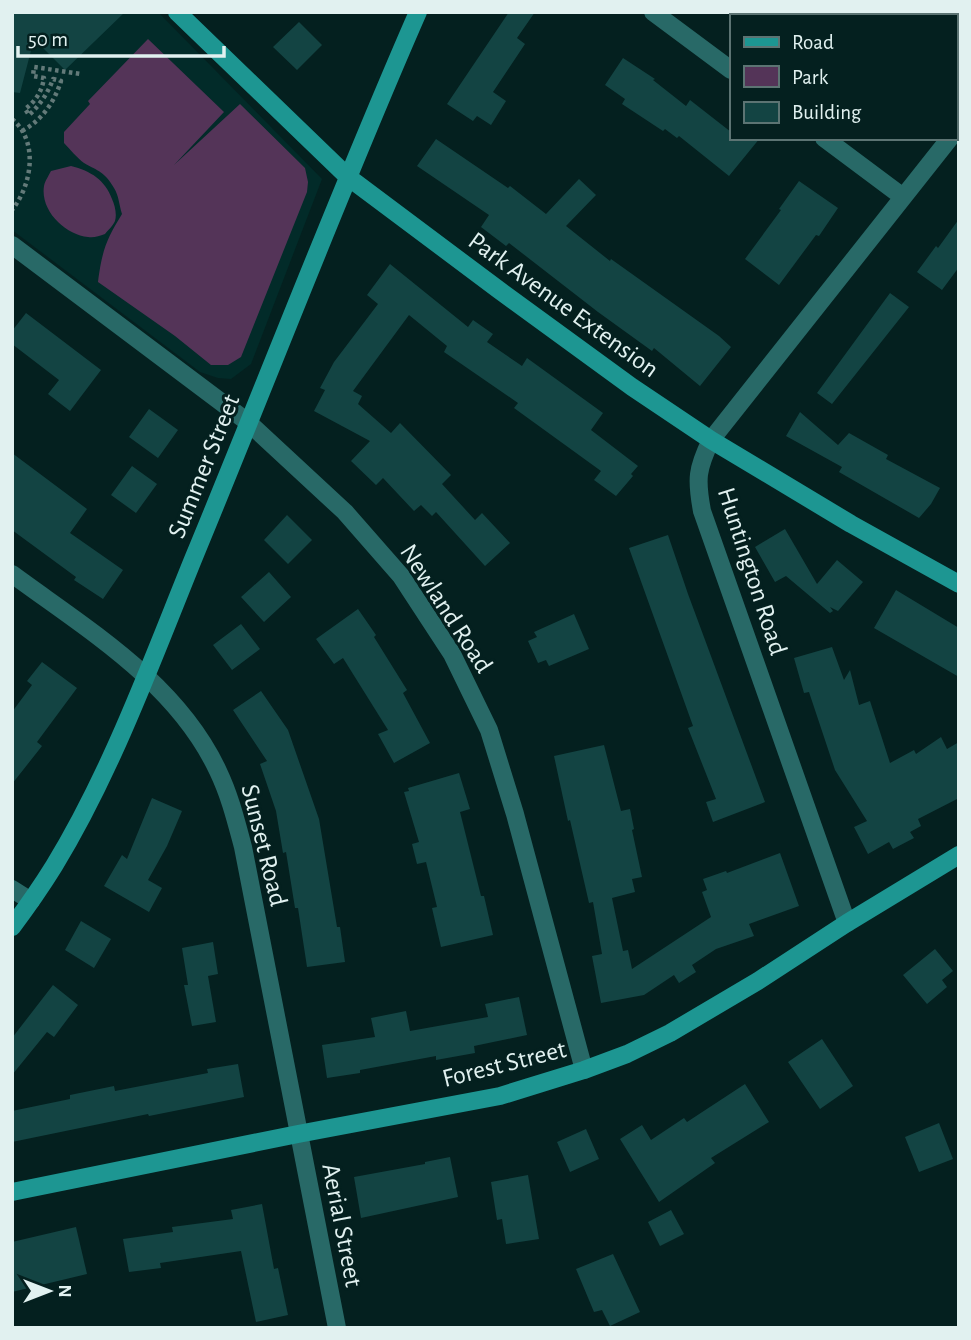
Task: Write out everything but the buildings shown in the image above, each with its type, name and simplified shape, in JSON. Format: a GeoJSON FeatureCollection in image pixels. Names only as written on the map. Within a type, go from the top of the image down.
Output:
{"type":"FeatureCollection","features":[{"type":"Feature","properties":{"kind":"main road","name":"Park Avenue Extension"},"geometry":{"type":"LineString","coordinates":[[177,12],[348,177],[632,387],[711,440],[851,524],[959,584]]}},
{"type":"Feature","properties":{"kind":"main road","name":"Summer Street"},"geometry":{"type":"LineString","coordinates":[[12,927],[54,865],[108,762],[418,12]]}},
{"type":"Feature","properties":{"kind":"main road","name":"Forest Street"},"geometry":{"type":"LineString","coordinates":[[12,1192],[500,1096],[584,1070],[627,1054],[670,1033],[959,855]]}},
{"type":"Feature","properties":{"kind":"street"},"geometry":{"type":"LineString","coordinates":[[653,12],[730,69]]}},
{"type":"Feature","properties":{"kind":"street"},"geometry":{"type":"LineString","coordinates":[[827,140],[902,197]]}},
{"type":"Feature","properties":{"kind":"street","name":"Huntington Road"},"geometry":{"type":"LineString","coordinates":[[848,923],[702,511],[697,488],[700,463],[711,440],[948,140]]}},
{"type":"Feature","properties":{"kind":"street","name":"Newland Road"},"geometry":{"type":"LineString","coordinates":[[12,245],[250,423],[345,512],[401,576],[452,654],[489,730],[515,814],[584,1070]]}},
{"type":"Feature","properties":{"kind":"street","name":"Sunset Road"},"geometry":{"type":"LineString","coordinates":[[12,574],[110,645],[146,675],[200,737],[218,771],[233,808],[243,847],[298,1134]]}},
{"type":"Feature","properties":{"kind":"street"},"geometry":{"type":"LineString","coordinates":[[12,889],[31,901]]}},
{"type":"Feature","properties":{"kind":"street","name":"Aerial Street"},"geometry":{"type":"LineString","coordinates":[[298,1134],[337,1328]]}},
{"type":"Feature","properties":{"kind":"path"},"geometry":{"type":"LineString","coordinates":[[22,131],[45,112],[54,100],[61,81],[53,79],[42,101],[29,115],[25,109],[36,99],[44,78],[33,76],[34,67],[80,74]]}},
{"type":"Feature","properties":{"kind":"path"},"geometry":{"type":"LineString","coordinates":[[12,119],[19,124],[27,142],[30,170],[26,190],[12,210]]}},
{"type":"Feature","properties":{"kind":"shaded area"},"geometry":{"type":"Polygon","coordinates":[[[12,12],[158,12],[322,179],[251,364],[231,379],[200,372],[12,230],[12,12]]]}},
{"type":"Feature","properties":{"kind":"green space"},"geometry":{"type":"Polygon","coordinates":[[[148,39],[224,112],[174,165],[240,104],[305,168],[307,192],[241,357],[228,365],[211,365],[98,282],[106,246],[122,214],[111,183],[101,172],[81,161],[64,143],[64,132],[90,104],[88,101],[148,39]]]}},
{"type":"Feature","properties":{"kind":"green space"},"geometry":{"type":"Polygon","coordinates":[[[71,166],[96,177],[109,192],[116,218],[105,234],[90,237],[71,232],[50,213],[44,195],[46,180],[51,171],[71,166]]]}}]}
